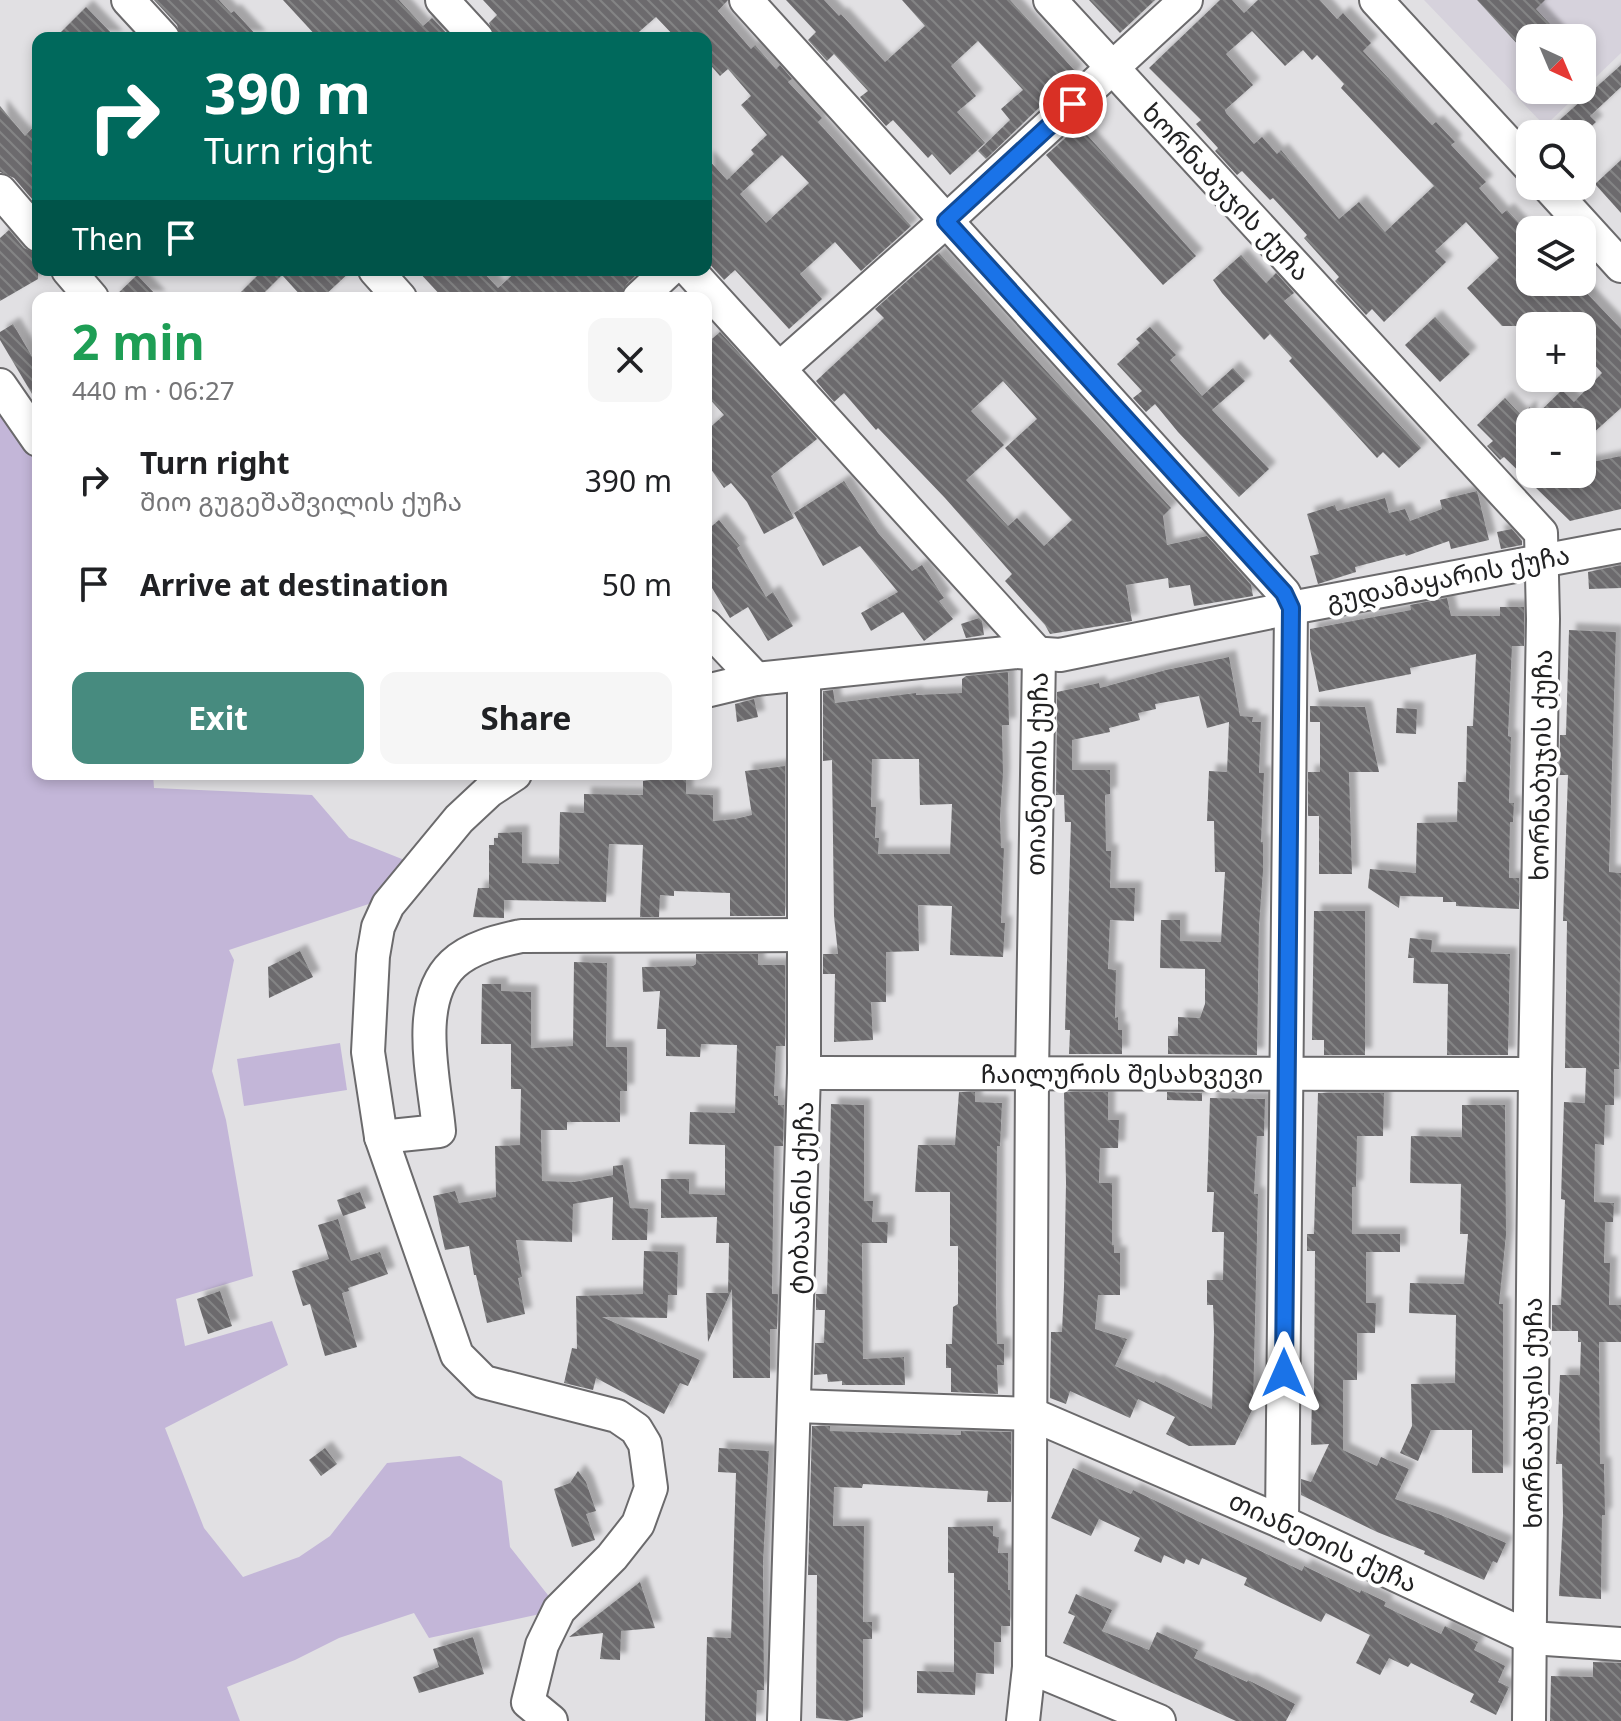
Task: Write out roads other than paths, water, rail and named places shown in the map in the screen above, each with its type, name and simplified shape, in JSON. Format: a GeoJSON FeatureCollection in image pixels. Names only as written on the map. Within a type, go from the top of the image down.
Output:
{"type":"FeatureCollection","features":[{"type":"Feature","properties":{"kind":"street"},"geometry":{"type":"LineString","coordinates":[[128,0],[157,32]]}},
{"type":"Feature","properties":{"kind":"street"},"geometry":{"type":"LineString","coordinates":[[442,0],[471,32]]}},
{"type":"Feature","properties":{"kind":"street"},"geometry":{"type":"LineString","coordinates":[[746,0],[1284,593],[1291,608],[1282,1522]]}},
{"type":"Feature","properties":{"kind":"street","name":"ხორნაბუჯის ქუჩა"},"geometry":{"type":"LineString","coordinates":[[1050,0],[1541,533],[1529,1721]]}},
{"type":"Feature","properties":{"kind":"street"},"geometry":{"type":"LineString","coordinates":[[779,369],[946,221],[1186,0]]}},
{"type":"Feature","properties":{"kind":"street"},"geometry":{"type":"LineString","coordinates":[[1376,0],[1516,152]]}},
{"type":"Feature","properties":{"kind":"street"},"geometry":{"type":"LineString","coordinates":[[0,191],[32,228]]}},
{"type":"Feature","properties":{"kind":"street"},"geometry":{"type":"LineString","coordinates":[[1561,200],[1621,266]]}},
{"type":"Feature","properties":{"kind":"street"},"geometry":{"type":"LineString","coordinates":[[73,276],[87,292]]}},
{"type":"Feature","properties":{"kind":"street"},"geometry":{"type":"LineString","coordinates":[[380,276],[395,292]]}},
{"type":"Feature","properties":{"kind":"street"},"geometry":{"type":"LineString","coordinates":[[645,292],[663,276]]}},
{"type":"Feature","properties":{"kind":"street","name":"თიანეთის ქუჩა"},"geometry":{"type":"LineString","coordinates":[[694,276],[709,292]]}},
{"type":"Feature","properties":{"kind":"street","name":"თიანეთის ქუჩა"},"geometry":{"type":"LineString","coordinates":[[712,295],[1039,655],[1032,1074],[1029,1667],[1023,1721]]}},
{"type":"Feature","properties":{"kind":"street"},"geometry":{"type":"LineString","coordinates":[[0,385],[32,431]]}},
{"type":"Feature","properties":{"kind":"street","name":"გუდამაყარის ქუჩა"},"geometry":{"type":"LineString","coordinates":[[712,690],[756,679],[1016,652],[1060,655],[1621,546]]}},
{"type":"Feature","properties":{"kind":"street"},"geometry":{"type":"LineString","coordinates":[[712,632],[756,679]]}},
{"type":"Feature","properties":{"kind":"street","name":"ტიბაანის ქუჩა"},"geometry":{"type":"LineString","coordinates":[[784,1721],[804,1073],[804,675]]}},
{"type":"Feature","properties":{"kind":"street"},"geometry":{"type":"LineString","coordinates":[[506,780],[459,819],[388,905],[378,927],[373,956],[368,1052],[381,1137],[457,1355],[484,1382],[617,1416],[636,1429],[645,1444],[651,1488],[638,1524],[612,1557],[559,1610],[542,1645],[528,1702],[551,1721]]}},
{"type":"Feature","properties":{"kind":"street"},"geometry":{"type":"LineString","coordinates":[[381,1137],[439,1131],[428,1025],[434,994],[453,964],[486,944],[521,936],[804,935]]}},
{"type":"Feature","properties":{"kind":"street","name":"ჩაილურის შესახვევი"},"geometry":{"type":"LineString","coordinates":[[804,1073],[1535,1074]]}},
{"type":"Feature","properties":{"kind":"street","name":"თიანეთის ქუჩა"},"geometry":{"type":"LineString","coordinates":[[795,1406],[1031,1414],[1282,1522],[1531,1638],[1621,1644]]}},
{"type":"Feature","properties":{"kind":"street"},"geometry":{"type":"LineString","coordinates":[[1029,1667],[1159,1721]]}}]}
